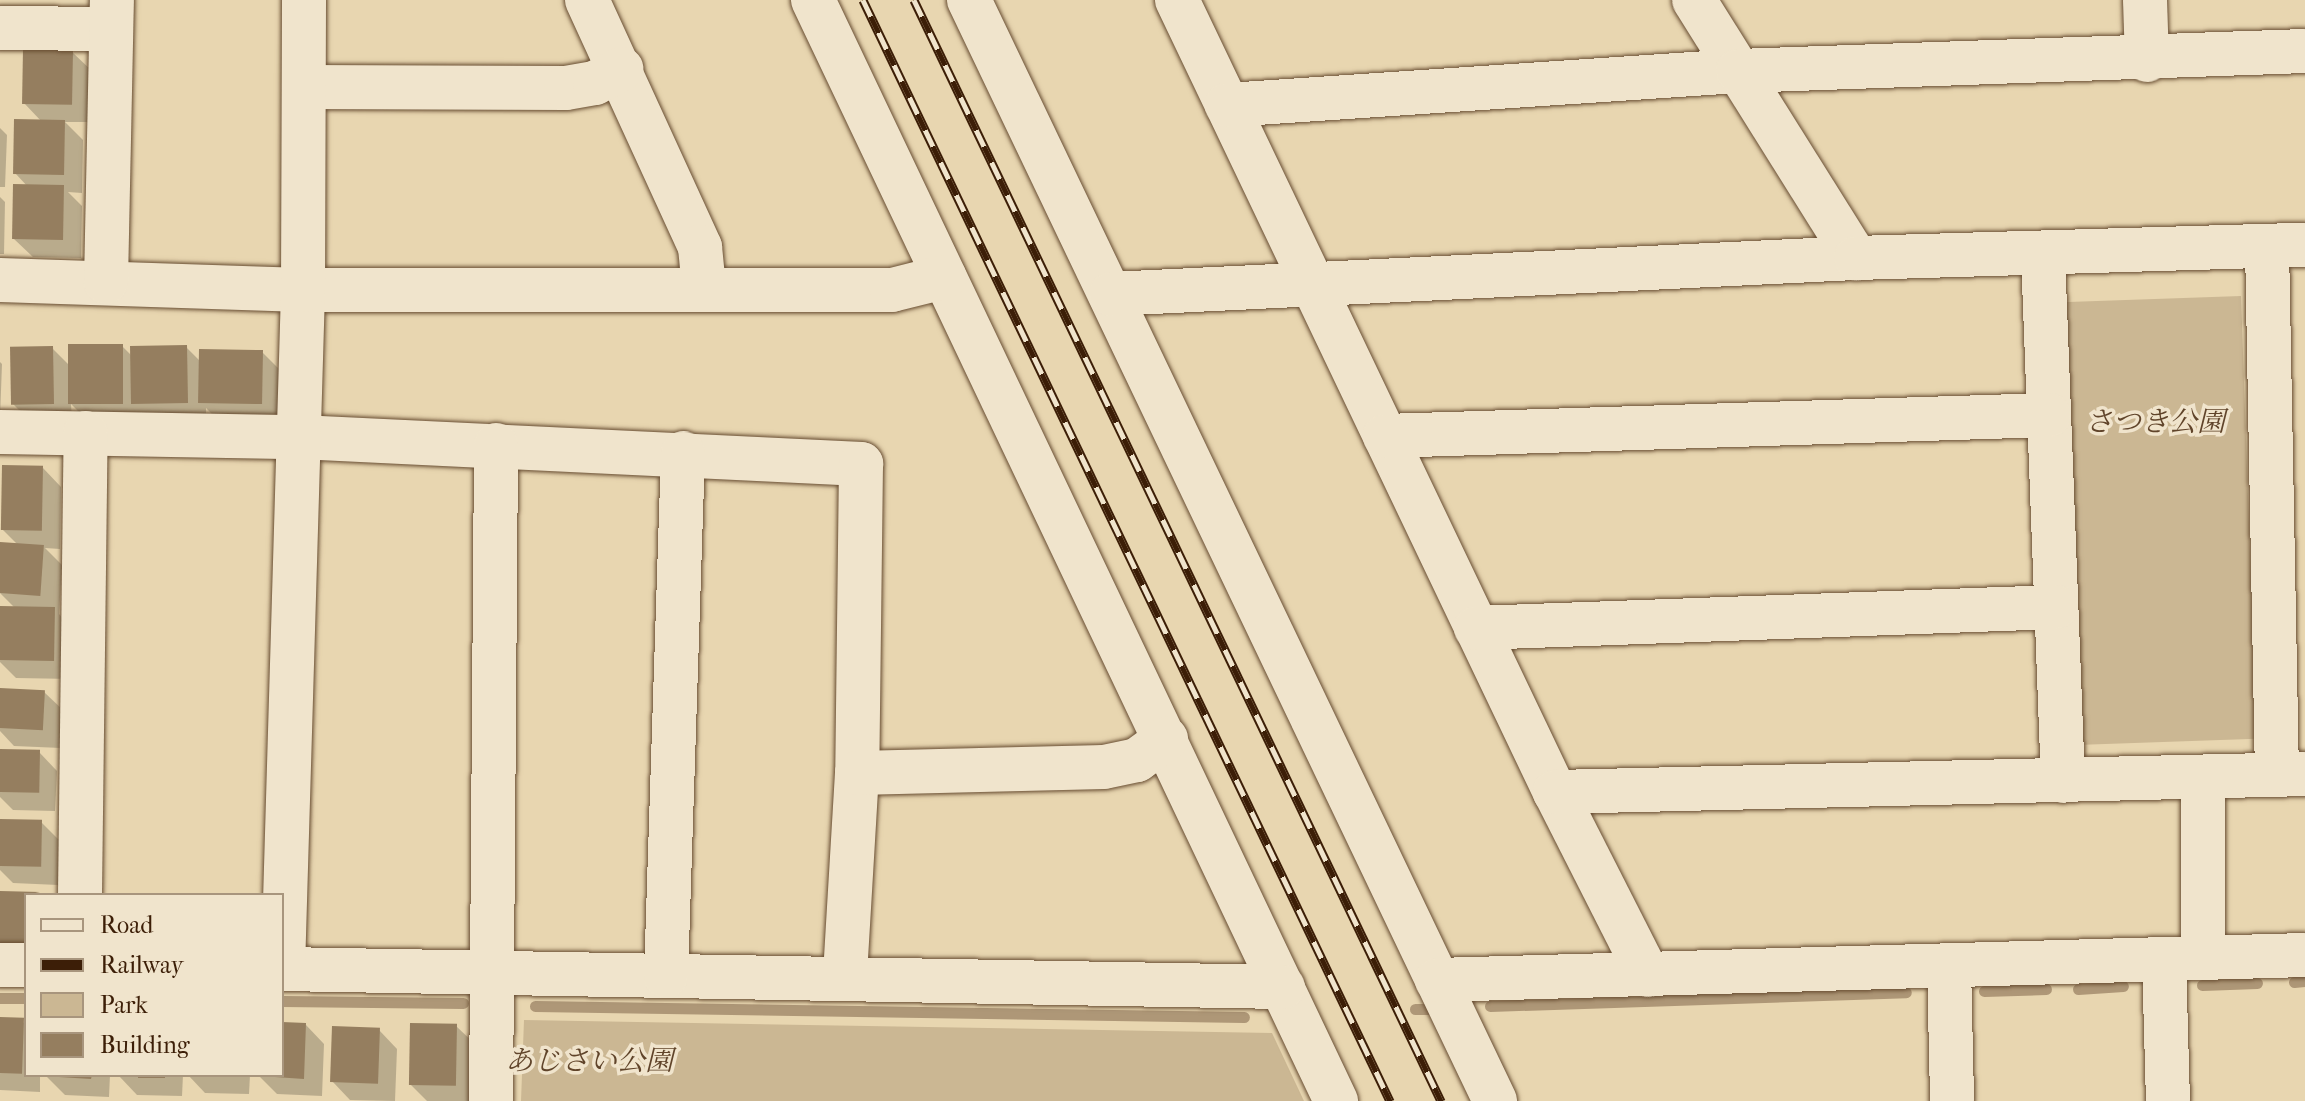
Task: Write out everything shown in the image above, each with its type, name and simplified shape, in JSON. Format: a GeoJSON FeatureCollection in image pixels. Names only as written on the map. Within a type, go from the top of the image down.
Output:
{"type":"FeatureCollection","features":[{"type":"Feature","properties":{"kind":"street"},"geometry":{"type":"LineString","coordinates":[[284,906],[303,290],[304,0]]}},
{"type":"Feature","properties":{"kind":"street"},"geometry":{"type":"LineString","coordinates":[[587,0],[700,247],[704,288]]}},
{"type":"Feature","properties":{"kind":"street"},"geometry":{"type":"LineString","coordinates":[[813,0],[1336,1101]]}},
{"type":"Feature","properties":{"kind":"street"},"geometry":{"type":"LineString","coordinates":[[969,0],[1495,1101]]}},
{"type":"Feature","properties":{"kind":"street"},"geometry":{"type":"LineString","coordinates":[[1177,0],[1555,792],[1648,975]]}},
{"type":"Feature","properties":{"kind":"street"},"geometry":{"type":"LineString","coordinates":[[1694,0],[1856,258]]}},
{"type":"Feature","properties":{"kind":"street"},"geometry":{"type":"LineString","coordinates":[[2145,0],[2147,60]]}},
{"type":"Feature","properties":{"kind":"street"},"geometry":{"type":"LineString","coordinates":[[0,28],[111,15],[106,282]]}},
{"type":"Feature","properties":{"kind":"street"},"geometry":{"type":"LineString","coordinates":[[1227,105],[1738,71],[2147,60],[2305,51]]}},
{"type":"Feature","properties":{"kind":"street"},"geometry":{"type":"LineString","coordinates":[[304,87],[566,88],[595,83],[621,69]]}},
{"type":"Feature","properties":{"kind":"street"},"geometry":{"type":"LineString","coordinates":[[1111,294],[1856,258],[2286,246],[2291,774],[2203,779],[1555,792]]}},
{"type":"Feature","properties":{"kind":"street"},"geometry":{"type":"LineString","coordinates":[[2043,254],[2063,781]]}},
{"type":"Feature","properties":{"kind":"street"},"geometry":{"type":"LineString","coordinates":[[0,280],[303,290],[892,290],[944,277]]}},
{"type":"Feature","properties":{"kind":"street"},"geometry":{"type":"LineString","coordinates":[[1385,436],[2049,415]]}},
{"type":"Feature","properties":{"kind":"street"},"geometry":{"type":"LineString","coordinates":[[0,432],[299,437],[683,453],[861,464],[857,773],[845,978]]}},
{"type":"Feature","properties":{"kind":"street"},"geometry":{"type":"LineString","coordinates":[[80,893],[86,433]]}},
{"type":"Feature","properties":{"kind":"street"},"geometry":{"type":"LineString","coordinates":[[491,1101],[496,445]]}},
{"type":"Feature","properties":{"kind":"street"},"geometry":{"type":"LineString","coordinates":[[666,976],[683,453]]}},
{"type":"Feature","properties":{"kind":"street"},"geometry":{"type":"LineString","coordinates":[[1476,628],[2056,607]]}},
{"type":"Feature","properties":{"kind":"street"},"geometry":{"type":"LineString","coordinates":[[857,773],[1104,767],[1137,760],[1166,739]]}},
{"type":"Feature","properties":{"kind":"street"},"geometry":{"type":"LineString","coordinates":[[2168,1101],[2203,779]]}},
{"type":"Feature","properties":{"kind":"street"},"geometry":{"type":"LineString","coordinates":[[1437,980],[2305,955]]}},
{"type":"Feature","properties":{"kind":"street"},"geometry":{"type":"LineString","coordinates":[[0,965],[24,965]]}},
{"type":"Feature","properties":{"kind":"street"},"geometry":{"type":"LineString","coordinates":[[1949,965],[1952,1101]]}},
{"type":"Feature","properties":{"kind":"street"},"geometry":{"type":"LineString","coordinates":[[284,969],[1283,987]]}},
{"type":"Feature","properties":{"kind":"green space","name":"さつき公園"},"geometry":{"type":"Polygon","coordinates":[[[2241,296],[2256,739],[2077,745],[2061,302],[2241,296]]]}},
{"type":"Feature","properties":{"kind":"green space","name":"あじさい公園"},"geometry":{"type":"Polygon","coordinates":[[[524,1020],[1272,1033],[1304,1101],[521,1101],[524,1020]]]}},
{"type":"Feature","properties":{"kind":"building"},"geometry":{"type":"Polygon","coordinates":[[[23,49],[73,50],[72,105],[22,104],[23,49]]]}},
{"type":"Feature","properties":{"kind":"building"},"geometry":{"type":"Polygon","coordinates":[[[14,119],[65,120],[64,175],[13,174],[14,119]]]}},
{"type":"Feature","properties":{"kind":"building"},"geometry":{"type":"Polygon","coordinates":[[[13,184],[64,185],[63,240],[12,239],[13,184]]]}},
{"type":"Feature","properties":{"kind":"building"},"geometry":{"type":"Polygon","coordinates":[[[68,344],[123,344],[123,404],[68,404],[68,344]]]}},
{"type":"Feature","properties":{"kind":"building"},"geometry":{"type":"Polygon","coordinates":[[[187,345],[188,403],[131,404],[130,346],[187,345]]]}},
{"type":"Feature","properties":{"kind":"building"},"geometry":{"type":"Polygon","coordinates":[[[53,346],[54,404],[11,405],[10,347],[53,346]]]}},
{"type":"Feature","properties":{"kind":"building"},"geometry":{"type":"Polygon","coordinates":[[[199,349],[263,350],[262,404],[198,403],[199,349]]]}},
{"type":"Feature","properties":{"kind":"building"},"geometry":{"type":"Polygon","coordinates":[[[2,465],[43,466],[42,531],[1,530],[2,465]]]}},
{"type":"Feature","properties":{"kind":"building"},"geometry":{"type":"Polygon","coordinates":[[[0,542],[44,545],[40,596],[0,593],[0,542]]]}},
{"type":"Feature","properties":{"kind":"building"},"geometry":{"type":"Polygon","coordinates":[[[0,606],[55,607],[54,661],[0,660],[0,606]]]}},
{"type":"Feature","properties":{"kind":"building"},"geometry":{"type":"Polygon","coordinates":[[[0,688],[45,690],[43,730],[0,728],[0,688]]]}},
{"type":"Feature","properties":{"kind":"building"},"geometry":{"type":"Polygon","coordinates":[[[0,749],[40,750],[39,793],[0,792],[0,749]]]}},
{"type":"Feature","properties":{"kind":"building"},"geometry":{"type":"Polygon","coordinates":[[[0,819],[42,820],[41,867],[0,866],[0,819]]]}},
{"type":"Feature","properties":{"kind":"building"},"geometry":{"type":"Polygon","coordinates":[[[0,891],[40,892],[24,893],[24,946],[0,945],[0,891]]]}},
{"type":"Feature","properties":{"kind":"building"},"geometry":{"type":"Polygon","coordinates":[[[0,1017],[24,1018],[22,1074],[0,1073],[0,1017]]]}},
{"type":"Feature","properties":{"kind":"building"},"geometry":{"type":"Polygon","coordinates":[[[284,1022],[306,1023],[304,1079],[275,1077],[284,1077],[284,1022]]]}},
{"type":"Feature","properties":{"kind":"building"},"geometry":{"type":"Polygon","coordinates":[[[410,1023],[457,1024],[456,1086],[409,1085],[410,1023]]]}},
{"type":"Feature","properties":{"kind":"building"},"geometry":{"type":"Polygon","coordinates":[[[332,1026],[380,1028],[378,1084],[330,1082],[332,1026]]]}},
{"type":"Feature","properties":{"kind":"waterway"},"geometry":{"type":"LineString","coordinates":[[2294,982],[2305,981]]}},
{"type":"Feature","properties":{"kind":"waterway"},"geometry":{"type":"LineString","coordinates":[[2202,985],[2257,983]]}},
{"type":"Feature","properties":{"kind":"waterway"},"geometry":{"type":"LineString","coordinates":[[2078,989],[2123,986]]}},
{"type":"Feature","properties":{"kind":"waterway"},"geometry":{"type":"LineString","coordinates":[[1984,991],[2046,989]]}},
{"type":"Feature","properties":{"kind":"waterway"},"geometry":{"type":"LineString","coordinates":[[1490,1006],[1906,992]]}},
{"type":"Feature","properties":{"kind":"waterway"},"geometry":{"type":"LineString","coordinates":[[0,998],[24,998]]}},
{"type":"Feature","properties":{"kind":"waterway"},"geometry":{"type":"LineString","coordinates":[[284,1001],[463,1003]]}},
{"type":"Feature","properties":{"kind":"waterway"},"geometry":{"type":"LineString","coordinates":[[535,1006],[1244,1017]]}},
{"type":"Feature","properties":{"kind":"waterway"},"geometry":{"type":"LineString","coordinates":[[1415,1009],[1428,1009]]}},
{"type":"Feature","properties":{"kind":"railway"},"geometry":{"type":"LineString","coordinates":[[863,0],[1390,1101]]}},
{"type":"Feature","properties":{"kind":"railway"},"geometry":{"type":"LineString","coordinates":[[914,0],[1441,1101]]}}]}
